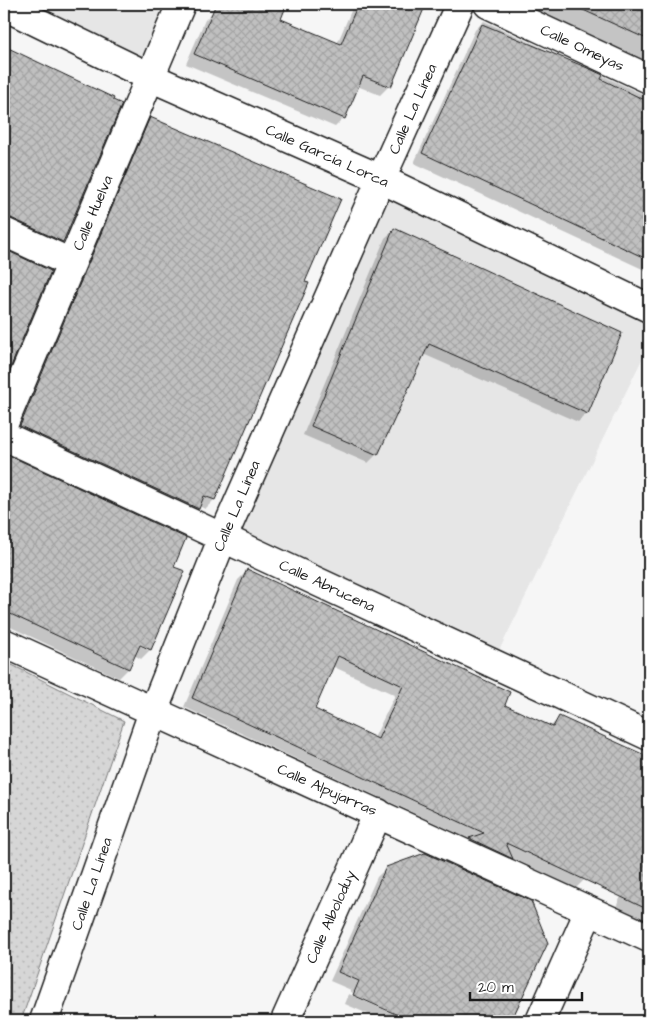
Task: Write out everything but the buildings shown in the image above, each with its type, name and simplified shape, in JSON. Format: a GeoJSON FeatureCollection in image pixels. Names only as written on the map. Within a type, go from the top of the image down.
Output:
{"type":"FeatureCollection","features":[{"type":"Feature","properties":{"kind":"street","name":"Calle Huelva"},"geometry":{"type":"LineString","coordinates":[[4,422],[181,4]]}},
{"type":"Feature","properties":{"kind":"street","name":"Calle La Línea"},"geometry":{"type":"LineString","coordinates":[[44,1021],[153,712],[223,537],[460,4]]}},
{"type":"Feature","properties":{"kind":"street","name":"Calle Omeyas"},"geometry":{"type":"LineString","coordinates":[[488,4],[649,79]]}},
{"type":"Feature","properties":{"kind":"street","name":"Calle García Lorca"},"geometry":{"type":"LineString","coordinates":[[4,6],[150,77],[381,179],[649,308]]}},
{"type":"Feature","properties":{"kind":"street"},"geometry":{"type":"LineString","coordinates":[[4,232],[71,263]]}},
{"type":"Feature","properties":{"kind":"street","name":"Calle Abrucena"},"geometry":{"type":"LineString","coordinates":[[4,436],[649,736]]}},
{"type":"Feature","properties":{"kind":"street","name":"Calle Alpujarras"},"geometry":{"type":"LineString","coordinates":[[4,643],[649,938]]}},
{"type":"Feature","properties":{"kind":"street","name":"Calle Alboloduy"},"geometry":{"type":"LineString","coordinates":[[285,1021],[378,814]]}},
{"type":"Feature","properties":{"kind":"street"},"geometry":{"type":"LineString","coordinates":[[540,1021],[589,911]]}},
{"type":"Feature","properties":{"kind":"shaded area"},"geometry":{"type":"Polygon","coordinates":[[[4,4],[181,4],[150,77],[4,4]]]}},
{"type":"Feature","properties":{"kind":"shaded area"},"geometry":{"type":"Polygon","coordinates":[[[381,179],[649,308],[649,345],[493,663],[223,537],[381,179]]]}},
{"type":"Feature","properties":{"kind":"shaded area"},"geometry":{"type":"Polygon","coordinates":[[[4,661],[124,721],[21,1021],[4,1021],[4,661]]]}}]}
